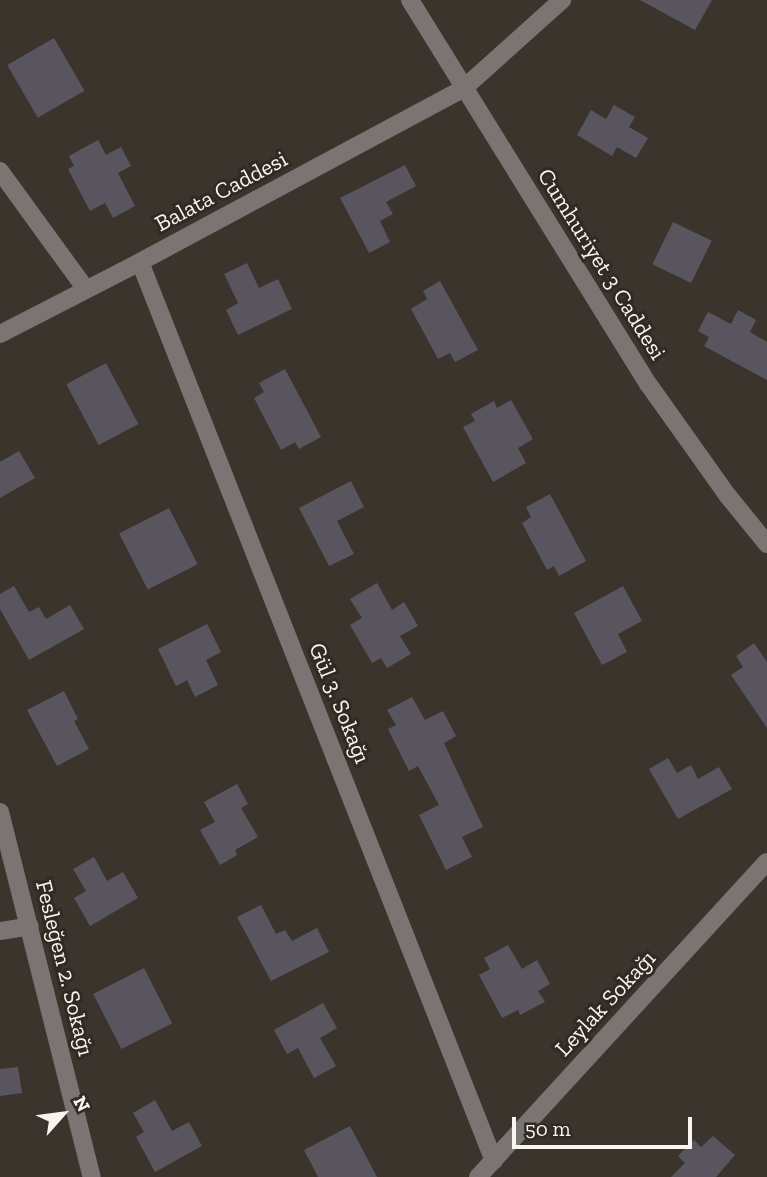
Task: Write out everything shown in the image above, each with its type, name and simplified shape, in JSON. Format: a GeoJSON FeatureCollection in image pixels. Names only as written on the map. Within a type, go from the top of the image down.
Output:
{"type":"FeatureCollection","features":[{"type":"Feature","properties":{"kind":"street","name":"Cumhuriyet 3 Caddesi"},"geometry":{"type":"LineString","coordinates":[[410,0],[649,385],[728,496],[767,544]]}},
{"type":"Feature","properties":{"kind":"street","name":"Balata Caddesi"},"geometry":{"type":"LineString","coordinates":[[0,334],[464,88],[562,0]]}},
{"type":"Feature","properties":{"kind":"street"},"geometry":{"type":"LineString","coordinates":[[0,171],[85,288]]}},
{"type":"Feature","properties":{"kind":"street","name":"Gül 3. Sokağı"},"geometry":{"type":"LineString","coordinates":[[140,262],[494,1161]]}},
{"type":"Feature","properties":{"kind":"street","name":"Fesleğen 2. Sokağı"},"geometry":{"type":"LineString","coordinates":[[0,812],[92,1177]]}},
{"type":"Feature","properties":{"kind":"street","name":"Leylak Sokağı"},"geometry":{"type":"LineString","coordinates":[[478,1177],[767,862]]}},
{"type":"Feature","properties":{"kind":"street"},"geometry":{"type":"LineString","coordinates":[[0,931],[30,926]]}},
{"type":"Feature","properties":{"kind":"building"},"geometry":{"type":"Polygon","coordinates":[[[640,0],[712,0],[695,30],[640,0]]]}},
{"type":"Feature","properties":{"kind":"building"},"geometry":{"type":"Polygon","coordinates":[[[54,38],[84,91],[38,118],[7,65],[54,38]]]}},
{"type":"Feature","properties":{"kind":"building"},"geometry":{"type":"Polygon","coordinates":[[[614,105],[635,117],[629,127],[648,138],[636,158],[617,147],[612,156],[577,135],[591,110],[606,119],[614,105]]]}},
{"type":"Feature","properties":{"kind":"building"},"geometry":{"type":"Polygon","coordinates":[[[98,140],[106,155],[121,147],[131,166],[118,173],[135,206],[113,218],[105,203],[90,211],[68,169],[74,166],[69,156],[98,140]]]}},
{"type":"Feature","properties":{"kind":"building"},"geometry":{"type":"Polygon","coordinates":[[[405,165],[416,186],[386,202],[393,214],[380,221],[390,242],[369,253],[340,198],[405,165]]]}},
{"type":"Feature","properties":{"kind":"building"},"geometry":{"type":"Polygon","coordinates":[[[673,222],[712,241],[691,283],[652,264],[673,222]]]}},
{"type":"Feature","properties":{"kind":"building"},"geometry":{"type":"Polygon","coordinates":[[[247,263],[259,288],[278,279],[292,309],[238,335],[226,310],[238,303],[224,274],[247,263]]]}},
{"type":"Feature","properties":{"kind":"building"},"geometry":{"type":"Polygon","coordinates":[[[440,281],[478,350],[455,362],[450,353],[438,359],[411,309],[427,299],[423,291],[440,281]]]}},
{"type":"Feature","properties":{"kind":"building"},"geometry":{"type":"Polygon","coordinates":[[[738,310],[756,320],[750,332],[767,342],[767,380],[704,346],[709,337],[698,331],[708,312],[731,324],[738,310]]]}},
{"type":"Feature","properties":{"kind":"building"},"geometry":{"type":"Polygon","coordinates":[[[106,363],[138,424],[99,445],[66,384],[106,363]]]}},
{"type":"Feature","properties":{"kind":"building"},"geometry":{"type":"Polygon","coordinates":[[[285,369],[321,437],[299,449],[295,442],[281,450],[254,398],[264,392],[259,383],[285,369]]]}},
{"type":"Feature","properties":{"kind":"building"},"geometry":{"type":"Polygon","coordinates":[[[511,400],[533,439],[518,448],[526,463],[493,482],[463,427],[475,421],[471,414],[494,401],[497,408],[511,400]]]}},
{"type":"Feature","properties":{"kind":"building"},"geometry":{"type":"Polygon","coordinates":[[[19,451],[35,478],[0,498],[0,462],[19,451]]]}},
{"type":"Feature","properties":{"kind":"building"},"geometry":{"type":"Polygon","coordinates":[[[351,481],[364,507],[337,521],[354,554],[329,566],[299,508],[351,481]]]}},
{"type":"Feature","properties":{"kind":"building"},"geometry":{"type":"Polygon","coordinates":[[[550,494],[586,561],[559,576],[554,566],[547,570],[522,523],[531,517],[526,507],[550,494]]]}},
{"type":"Feature","properties":{"kind":"building"},"geometry":{"type":"Polygon","coordinates":[[[169,508],[198,564],[148,590],[119,533],[169,508]]]}},
{"type":"Feature","properties":{"kind":"building"},"geometry":{"type":"Polygon","coordinates":[[[377,583],[392,610],[404,602],[418,626],[400,636],[411,654],[387,668],[381,658],[372,663],[350,625],[362,618],[350,599],[377,583]]]}},
{"type":"Feature","properties":{"kind":"building"},"geometry":{"type":"Polygon","coordinates":[[[14,586],[29,612],[39,607],[46,619],[70,605],[84,629],[29,660],[0,609],[0,594],[14,586]]]}},
{"type":"Feature","properties":{"kind":"building"},"geometry":{"type":"Polygon","coordinates":[[[623,586],[642,621],[618,634],[627,652],[602,665],[574,613],[623,586]]]}},
{"type":"Feature","properties":{"kind":"building"},"geometry":{"type":"Polygon","coordinates":[[[207,624],[221,652],[206,660],[218,685],[195,697],[187,680],[176,686],[158,649],[207,624]]]}},
{"type":"Feature","properties":{"kind":"building"},"geometry":{"type":"Polygon","coordinates":[[[754,643],[767,662],[767,728],[731,675],[743,667],[736,656],[754,643]]]}},
{"type":"Feature","properties":{"kind":"building"},"geometry":{"type":"Polygon","coordinates":[[[64,691],[78,719],[74,721],[89,749],[57,766],[27,710],[64,691]]]}},
{"type":"Feature","properties":{"kind":"building"},"geometry":{"type":"Polygon","coordinates":[[[412,697],[425,720],[443,711],[456,736],[444,743],[483,827],[462,837],[472,857],[446,870],[419,815],[439,805],[418,766],[409,771],[388,729],[396,725],[387,710],[412,697]]]}},
{"type":"Feature","properties":{"kind":"building"},"geometry":{"type":"Polygon","coordinates":[[[668,758],[677,773],[691,765],[698,779],[719,767],[732,789],[678,819],[649,769],[668,758]]]}},
{"type":"Feature","properties":{"kind":"building"},"geometry":{"type":"Polygon","coordinates":[[[237,784],[248,804],[241,808],[258,837],[235,850],[237,855],[220,865],[200,830],[215,822],[204,802],[237,784]]]}},
{"type":"Feature","properties":{"kind":"building"},"geometry":{"type":"Polygon","coordinates":[[[94,857],[107,881],[123,872],[138,898],[90,926],[74,898],[86,891],[73,869],[94,857]]]}},
{"type":"Feature","properties":{"kind":"building"},"geometry":{"type":"Polygon","coordinates":[[[261,905],[276,934],[285,930],[292,941],[317,928],[329,952],[271,981],[237,917],[261,905]]]}},
{"type":"Feature","properties":{"kind":"building"},"geometry":{"type":"Polygon","coordinates":[[[508,945],[522,969],[537,960],[550,984],[538,991],[545,1002],[520,1015],[518,1010],[502,1018],[479,975],[490,969],[484,958],[508,945]]]}},
{"type":"Feature","properties":{"kind":"building"},"geometry":{"type":"Polygon","coordinates":[[[144,968],[172,1023],[121,1049],[93,994],[144,968]]]}},
{"type":"Feature","properties":{"kind":"building"},"geometry":{"type":"Polygon","coordinates":[[[323,1003],[337,1028],[320,1038],[336,1066],[314,1078],[298,1048],[287,1054],[274,1030],[323,1003]]]}},
{"type":"Feature","properties":{"kind":"building"},"geometry":{"type":"Polygon","coordinates":[[[18,1067],[22,1093],[0,1096],[0,1069],[18,1067]]]}},
{"type":"Feature","properties":{"kind":"building"},"geometry":{"type":"Polygon","coordinates":[[[155,1100],[172,1131],[189,1122],[202,1146],[155,1172],[136,1137],[144,1132],[133,1113],[155,1100]]]}},
{"type":"Feature","properties":{"kind":"building"},"geometry":{"type":"Polygon","coordinates":[[[350,1126],[377,1177],[318,1177],[304,1150],[350,1126]]]}},
{"type":"Feature","properties":{"kind":"building"},"geometry":{"type":"Polygon","coordinates":[[[713,1136],[735,1155],[716,1177],[671,1177],[685,1163],[678,1156],[694,1140],[701,1147],[713,1136]]]}}]}
